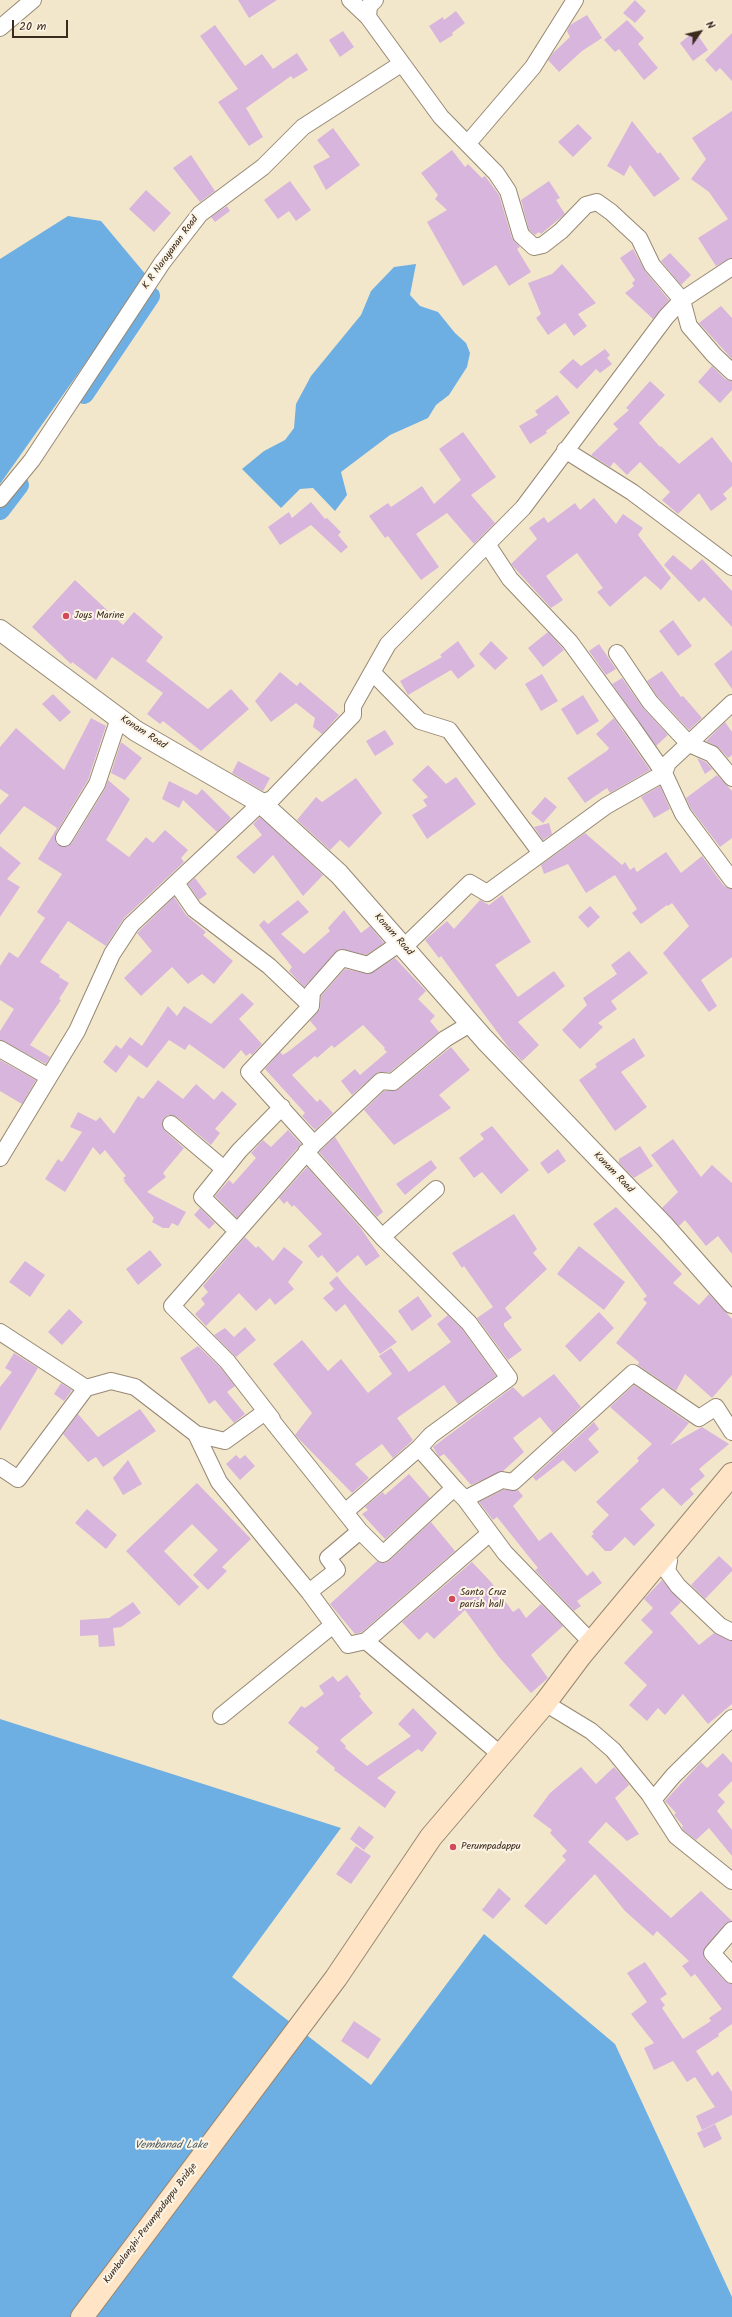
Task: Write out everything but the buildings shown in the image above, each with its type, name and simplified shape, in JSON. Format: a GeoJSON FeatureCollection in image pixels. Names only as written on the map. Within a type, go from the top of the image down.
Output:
{"type":"FeatureCollection","features":[{"type":"Feature","properties":{"kind":"main road","name":"Kumbalanghi-Perumpadappu Bridge"},"geometry":{"type":"LineString","coordinates":[[82,2317],[336,1978],[431,1837],[544,1703],[732,1474]]}},
{"type":"Feature","properties":{"kind":"street"},"geometry":{"type":"LineString","coordinates":[[0,28],[33,0]]}},
{"type":"Feature","properties":{"kind":"street"},"geometry":{"type":"LineString","coordinates":[[350,0],[368,17],[441,117],[496,173],[508,191],[521,235],[534,247],[543,245],[561,231],[586,205],[597,202],[611,212],[639,238],[652,265],[682,300],[689,326],[714,355],[732,372]]}},
{"type":"Feature","properties":{"kind":"street"},"geometry":{"type":"LineString","coordinates":[[368,17],[369,6],[375,0]]}},
{"type":"Feature","properties":{"kind":"street"},"geometry":{"type":"LineString","coordinates":[[468,143],[533,67],[575,0]]}},
{"type":"Feature","properties":{"kind":"street","name":"K R Narayanan Road"},"geometry":{"type":"LineString","coordinates":[[0,499],[32,460],[162,262],[200,214],[263,167],[303,127],[401,64]]}},
{"type":"Feature","properties":{"kind":"street"},"geometry":{"type":"LineString","coordinates":[[0,1158],[77,1031],[112,954],[131,925],[261,803],[272,799],[353,716],[353,706],[388,644],[523,508],[666,317],[682,300],[732,267]]}},
{"type":"Feature","properties":{"kind":"street"},"geometry":{"type":"LineString","coordinates":[[565,450],[632,492],[732,568]]}},
{"type":"Feature","properties":{"kind":"street"},"geometry":{"type":"LineString","coordinates":[[487,544],[510,579],[570,642],[664,773],[683,814],[732,880]]}},
{"type":"Feature","properties":{"kind":"street","name":"Konam Road"},"geometry":{"type":"LineString","coordinates":[[0,630],[136,731],[261,803],[339,874],[470,1024],[665,1227],[732,1303]]}},
{"type":"Feature","properties":{"kind":"street"},"geometry":{"type":"LineString","coordinates":[[617,653],[650,702],[689,744],[712,754],[732,778]]}},
{"type":"Feature","properties":{"kind":"street"},"geometry":{"type":"LineString","coordinates":[[372,672],[420,721],[449,730],[541,853]]}},
{"type":"Feature","properties":{"kind":"street"},"geometry":{"type":"LineString","coordinates":[[345,1512],[419,1448],[431,1435],[509,1378],[468,1323],[382,1237],[310,1148],[282,1107],[249,1072],[311,1006],[312,992],[342,958],[368,965],[402,945],[470,883],[487,893],[606,806],[664,773],[668,763],[732,703]]}},
{"type":"Feature","properties":{"kind":"street"},"geometry":{"type":"LineString","coordinates":[[64,838],[97,784],[119,718]]}},
{"type":"Feature","properties":{"kind":"street"},"geometry":{"type":"LineString","coordinates":[[176,883],[194,909],[269,966],[311,1006]]}},
{"type":"Feature","properties":{"kind":"street"},"geometry":{"type":"LineString","coordinates":[[274,1422],[227,1361],[172,1306],[310,1148],[381,1081],[393,1082],[445,1039],[470,1024]]}},
{"type":"Feature","properties":{"kind":"street"},"geometry":{"type":"LineString","coordinates":[[0,1049],[49,1077]]}},
{"type":"Feature","properties":{"kind":"street"},"geometry":{"type":"LineString","coordinates":[[236,1231],[202,1197],[224,1170],[282,1107]]}},
{"type":"Feature","properties":{"kind":"street"},"geometry":{"type":"LineString","coordinates":[[171,1124],[224,1170]]}},
{"type":"Feature","properties":{"kind":"street"},"geometry":{"type":"LineString","coordinates":[[382,1237],[436,1189]]}},
{"type":"Feature","properties":{"kind":"street"},"geometry":{"type":"LineString","coordinates":[[0,1332],[86,1388]]}},
{"type":"Feature","properties":{"kind":"street"},"geometry":{"type":"LineString","coordinates":[[0,1467],[18,1479],[86,1388],[111,1381],[135,1387],[196,1434],[225,1440],[266,1412],[360,1531],[383,1554],[460,1494],[502,1480],[513,1482],[633,1373],[699,1418],[716,1407],[732,1432]]}},
{"type":"Feature","properties":{"kind":"street"},"geometry":{"type":"LineString","coordinates":[[196,1434],[218,1482],[309,1592],[348,1644],[366,1641],[490,1534]]}},
{"type":"Feature","properties":{"kind":"street"},"geometry":{"type":"LineString","coordinates":[[419,1448],[460,1494],[505,1553],[592,1643]]}},
{"type":"Feature","properties":{"kind":"street"},"geometry":{"type":"LineString","coordinates":[[309,1592],[337,1570],[328,1558],[360,1531]]}},
{"type":"Feature","properties":{"kind":"street"},"geometry":{"type":"LineString","coordinates":[[665,1555],[669,1561],[667,1571],[678,1586],[720,1626],[732,1632]]}},
{"type":"Feature","properties":{"kind":"street"},"geometry":{"type":"LineString","coordinates":[[221,1716],[333,1625]]}},
{"type":"Feature","properties":{"kind":"street"},"geometry":{"type":"LineString","coordinates":[[366,1641],[500,1754]]}},
{"type":"Feature","properties":{"kind":"street"},"geometry":{"type":"LineString","coordinates":[[544,1703],[591,1732],[613,1750],[653,1800],[676,1836],[732,1881]]}},
{"type":"Feature","properties":{"kind":"street"},"geometry":{"type":"LineString","coordinates":[[653,1800],[673,1776],[732,1718]]}},
{"type":"Feature","properties":{"kind":"street"},"geometry":{"type":"LineString","coordinates":[[732,1930],[712,1953],[732,1975]]}},
{"type":"Feature","properties":{"kind":"water"},"geometry":{"type":"Polygon","coordinates":[[[68,216],[101,221],[147,276],[0,484],[0,259],[68,216]]]}},
{"type":"Feature","properties":{"kind":"water"},"geometry":{"type":"Polygon","coordinates":[[[416,264],[410,295],[420,306],[438,312],[455,333],[466,343],[470,353],[467,367],[449,395],[436,405],[428,418],[390,435],[341,472],[347,495],[335,511],[313,488],[300,489],[281,508],[242,469],[264,451],[285,440],[294,428],[296,404],[311,376],[361,315],[371,291],[394,267],[416,264]]]}},
{"type":"Feature","properties":{"kind":"water","name":"Vembanad Lake"},"geometry":{"type":"Polygon","coordinates":[[[0,1719],[341,1828],[232,1977],[371,2085],[484,1934],[615,2044],[732,2297],[732,2317],[0,2317],[0,1719]]]}},
{"type":"Feature","properties":{"kind":"waterway"},"geometry":{"type":"LineString","coordinates":[[84,394],[150,296]]}},
{"type":"Feature","properties":{"kind":"waterway"},"geometry":{"type":"LineString","coordinates":[[0,510],[19,485]]}},
{"type":"Feature","properties":{"kind":"place","name":"Joys Marine"},"geometry":{"type":"Point","coordinates":[66,616]}},
{"type":"Feature","properties":{"kind":"place","name":"Santa Cruz parish hall"},"geometry":{"type":"Point","coordinates":[452,1599]}},
{"type":"Feature","properties":{"kind":"place","name":"Perumpadappu"},"geometry":{"type":"Point","coordinates":[453,1847]}}]}
